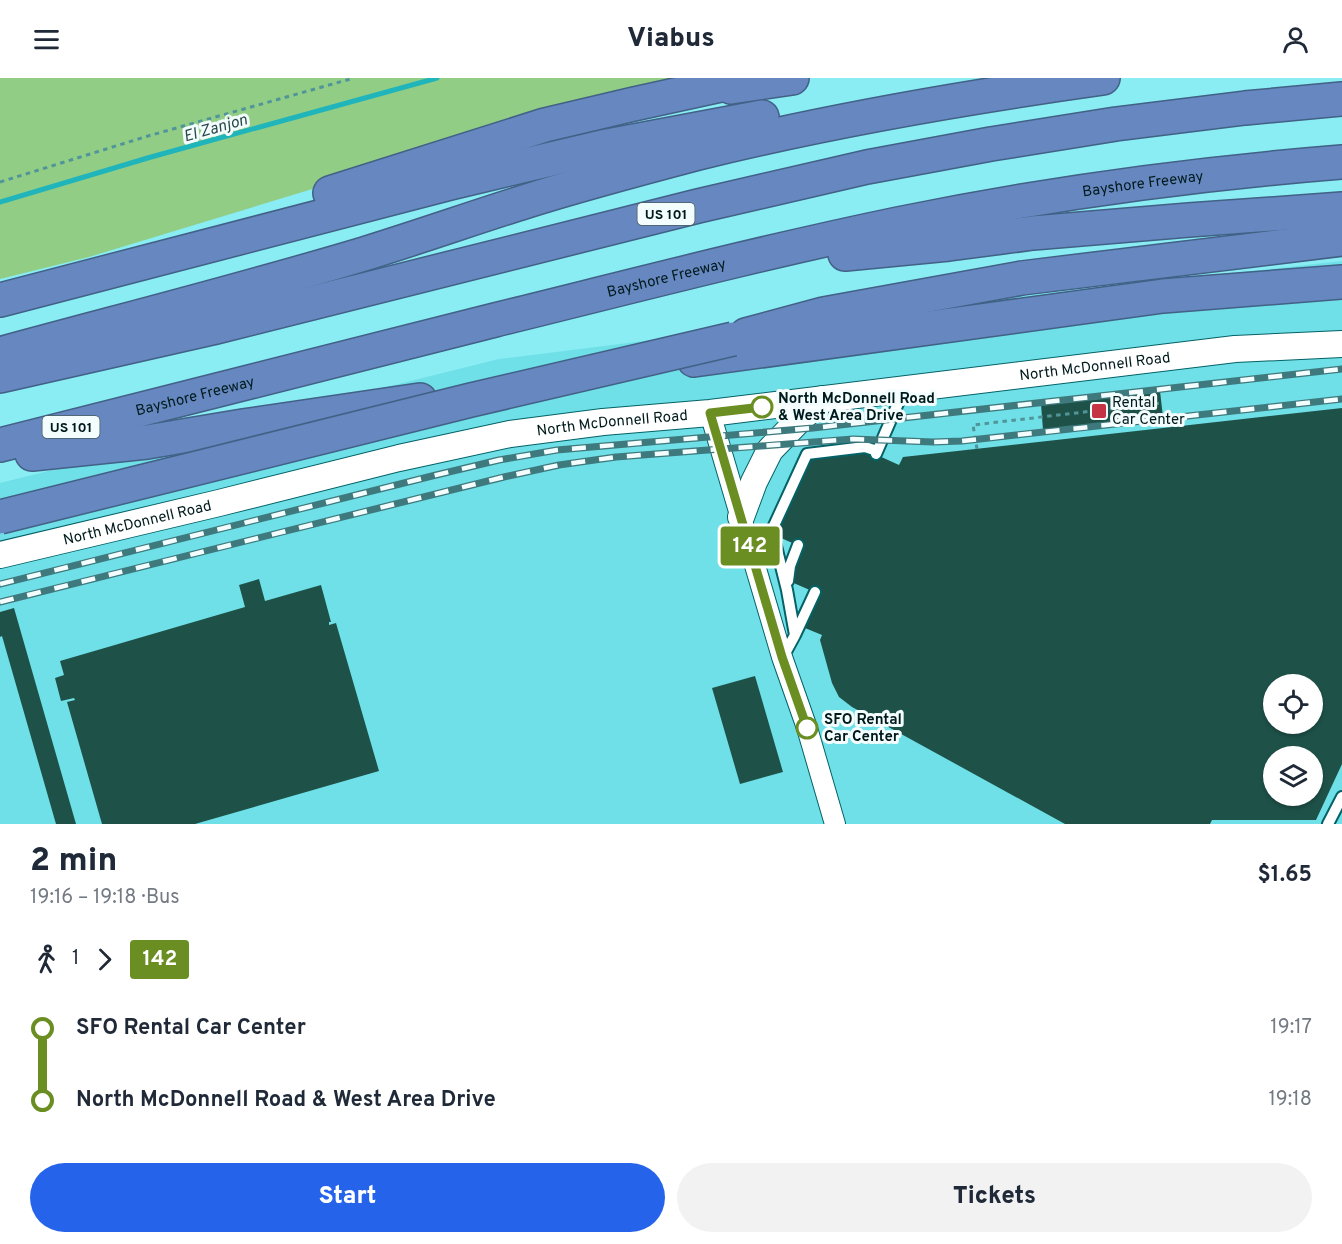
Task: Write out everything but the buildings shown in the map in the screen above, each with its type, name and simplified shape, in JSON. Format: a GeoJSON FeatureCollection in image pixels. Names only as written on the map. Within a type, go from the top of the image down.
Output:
{"type":"FeatureCollection","features":[{"type":"Feature","properties":{"kind":"highway"},"geometry":{"type":"LineString","coordinates":[[1,300],[439,158],[545,126],[753,78]]}},
{"type":"Feature","properties":{"kind":"highway"},"geometry":{"type":"LineString","coordinates":[[634,104],[792,78]]}},
{"type":"Feature","properties":{"kind":"highway"},"geometry":{"type":"LineString","coordinates":[[1,300],[438,186],[602,147],[987,78]]}},
{"type":"Feature","properties":{"kind":"highway"},"geometry":{"type":"LineString","coordinates":[[0,354],[280,278],[366,253],[529,200],[699,153],[809,128],[925,106],[1103,78]]}},
{"type":"Feature","properties":{"kind":"highway","name":"US 101"},"geometry":{"type":"LineString","coordinates":[[0,376],[212,328],[675,212],[867,167],[1116,124],[1342,99]]}},
{"type":"Feature","properties":{"kind":"highway","name":"Bayshore Freeway"},"geometry":{"type":"LineString","coordinates":[[0,445],[706,268],[892,226],[1018,202],[1153,182],[1342,162]]}},
{"type":"Feature","properties":{"kind":"highway"},"geometry":{"type":"LineString","coordinates":[[706,268],[949,244],[1033,233],[1189,219],[1342,209]]}},
{"type":"Feature","properties":{"kind":"highway"},"geometry":{"type":"LineString","coordinates":[[0,518],[471,400],[733,339],[1025,290],[1094,275],[1342,239]]}},
{"type":"Feature","properties":{"kind":"highway"},"geometry":{"type":"LineString","coordinates":[[1094,275],[1342,263]]}},
{"type":"Feature","properties":{"kind":"highway"},"geometry":{"type":"LineString","coordinates":[[0,457],[147,442],[243,426],[1107,303],[1163,296],[1342,282]]}},
{"type":"Feature","properties":{"kind":"street","name":"North McDonnell Road"},"geometry":{"type":"LineString","coordinates":[[0,555],[399,458],[510,434],[603,422],[710,413],[1235,349],[1342,328]]}},
{"type":"Feature","properties":{"kind":"street","name":"North McDonnell Road"},"geometry":{"type":"LineString","coordinates":[[1235,349],[1342,344]]}},
{"type":"Feature","properties":{"kind":"street"},"geometry":{"type":"LineString","coordinates":[[741,517],[754,482],[770,450],[823,399]]}},
{"type":"Feature","properties":{"kind":"street"},"geometry":{"type":"LineString","coordinates":[[710,413],[782,657],[807,728],[835,824]]}},
{"type":"Feature","properties":{"kind":"lane"},"geometry":{"type":"LineString","coordinates":[[795,635],[787,590],[772,530],[807,453],[865,447],[877,453],[905,389]]}},
{"type":"Feature","properties":{"kind":"lane"},"geometry":{"type":"LineString","coordinates":[[787,590],[790,566],[798,545]]}},
{"type":"Feature","properties":{"kind":"lane"},"geometry":{"type":"LineString","coordinates":[[782,657],[795,635],[814,592]]}},
{"type":"Feature","properties":{"kind":"lane"},"geometry":{"type":"LineString","coordinates":[[1328,824],[1342,797]]}},
{"type":"Feature","properties":{"kind":"path"},"geometry":{"type":"LineString","coordinates":[[0,182],[148,136],[354,78]]}},
{"type":"Feature","properties":{"kind":"path"},"geometry":{"type":"LineString","coordinates":[[977,449],[973,425],[1161,404]]}},
{"type":"Feature","properties":{"kind":"shaded area"},"geometry":{"type":"Polygon","coordinates":[[[1342,261],[1342,824],[0,824],[0,483],[499,359],[843,316],[1342,261]]]}},
{"type":"Feature","properties":{"kind":"green space"},"geometry":{"type":"Polygon","coordinates":[[[0,78],[762,78],[533,122],[89,257],[0,279],[0,78]]]}},
{"type":"Feature","properties":{"kind":"waterway","name":"El Zanjon"},"geometry":{"type":"LineString","coordinates":[[0,202],[151,157],[437,78]]}},
{"type":"Feature","properties":{"kind":"railway"},"geometry":{"type":"LineString","coordinates":[[0,584],[432,476],[499,460],[557,450],[813,428],[1342,369]]}},
{"type":"Feature","properties":{"kind":"railway"},"geometry":{"type":"LineString","coordinates":[[0,602],[559,465],[616,457],[853,439],[962,441],[1342,399]]}},
{"type":"Feature","properties":{"kind":"bus line","name":"142"},"geometry":{"type":"LineString","coordinates":[[762,407],[710,413],[782,657],[807,728]]}},
{"type":"Feature","properties":{"kind":"place","name":"North McDonnell Road & West Area Drive"},"geometry":{"type":"Point","coordinates":[762,407]}},
{"type":"Feature","properties":{"kind":"place","name":"Rental Car Center"},"geometry":{"type":"Point","coordinates":[1099,411]}},
{"type":"Feature","properties":{"kind":"place","name":"SFO Rental Car Center"},"geometry":{"type":"Point","coordinates":[807,728]}}]}
